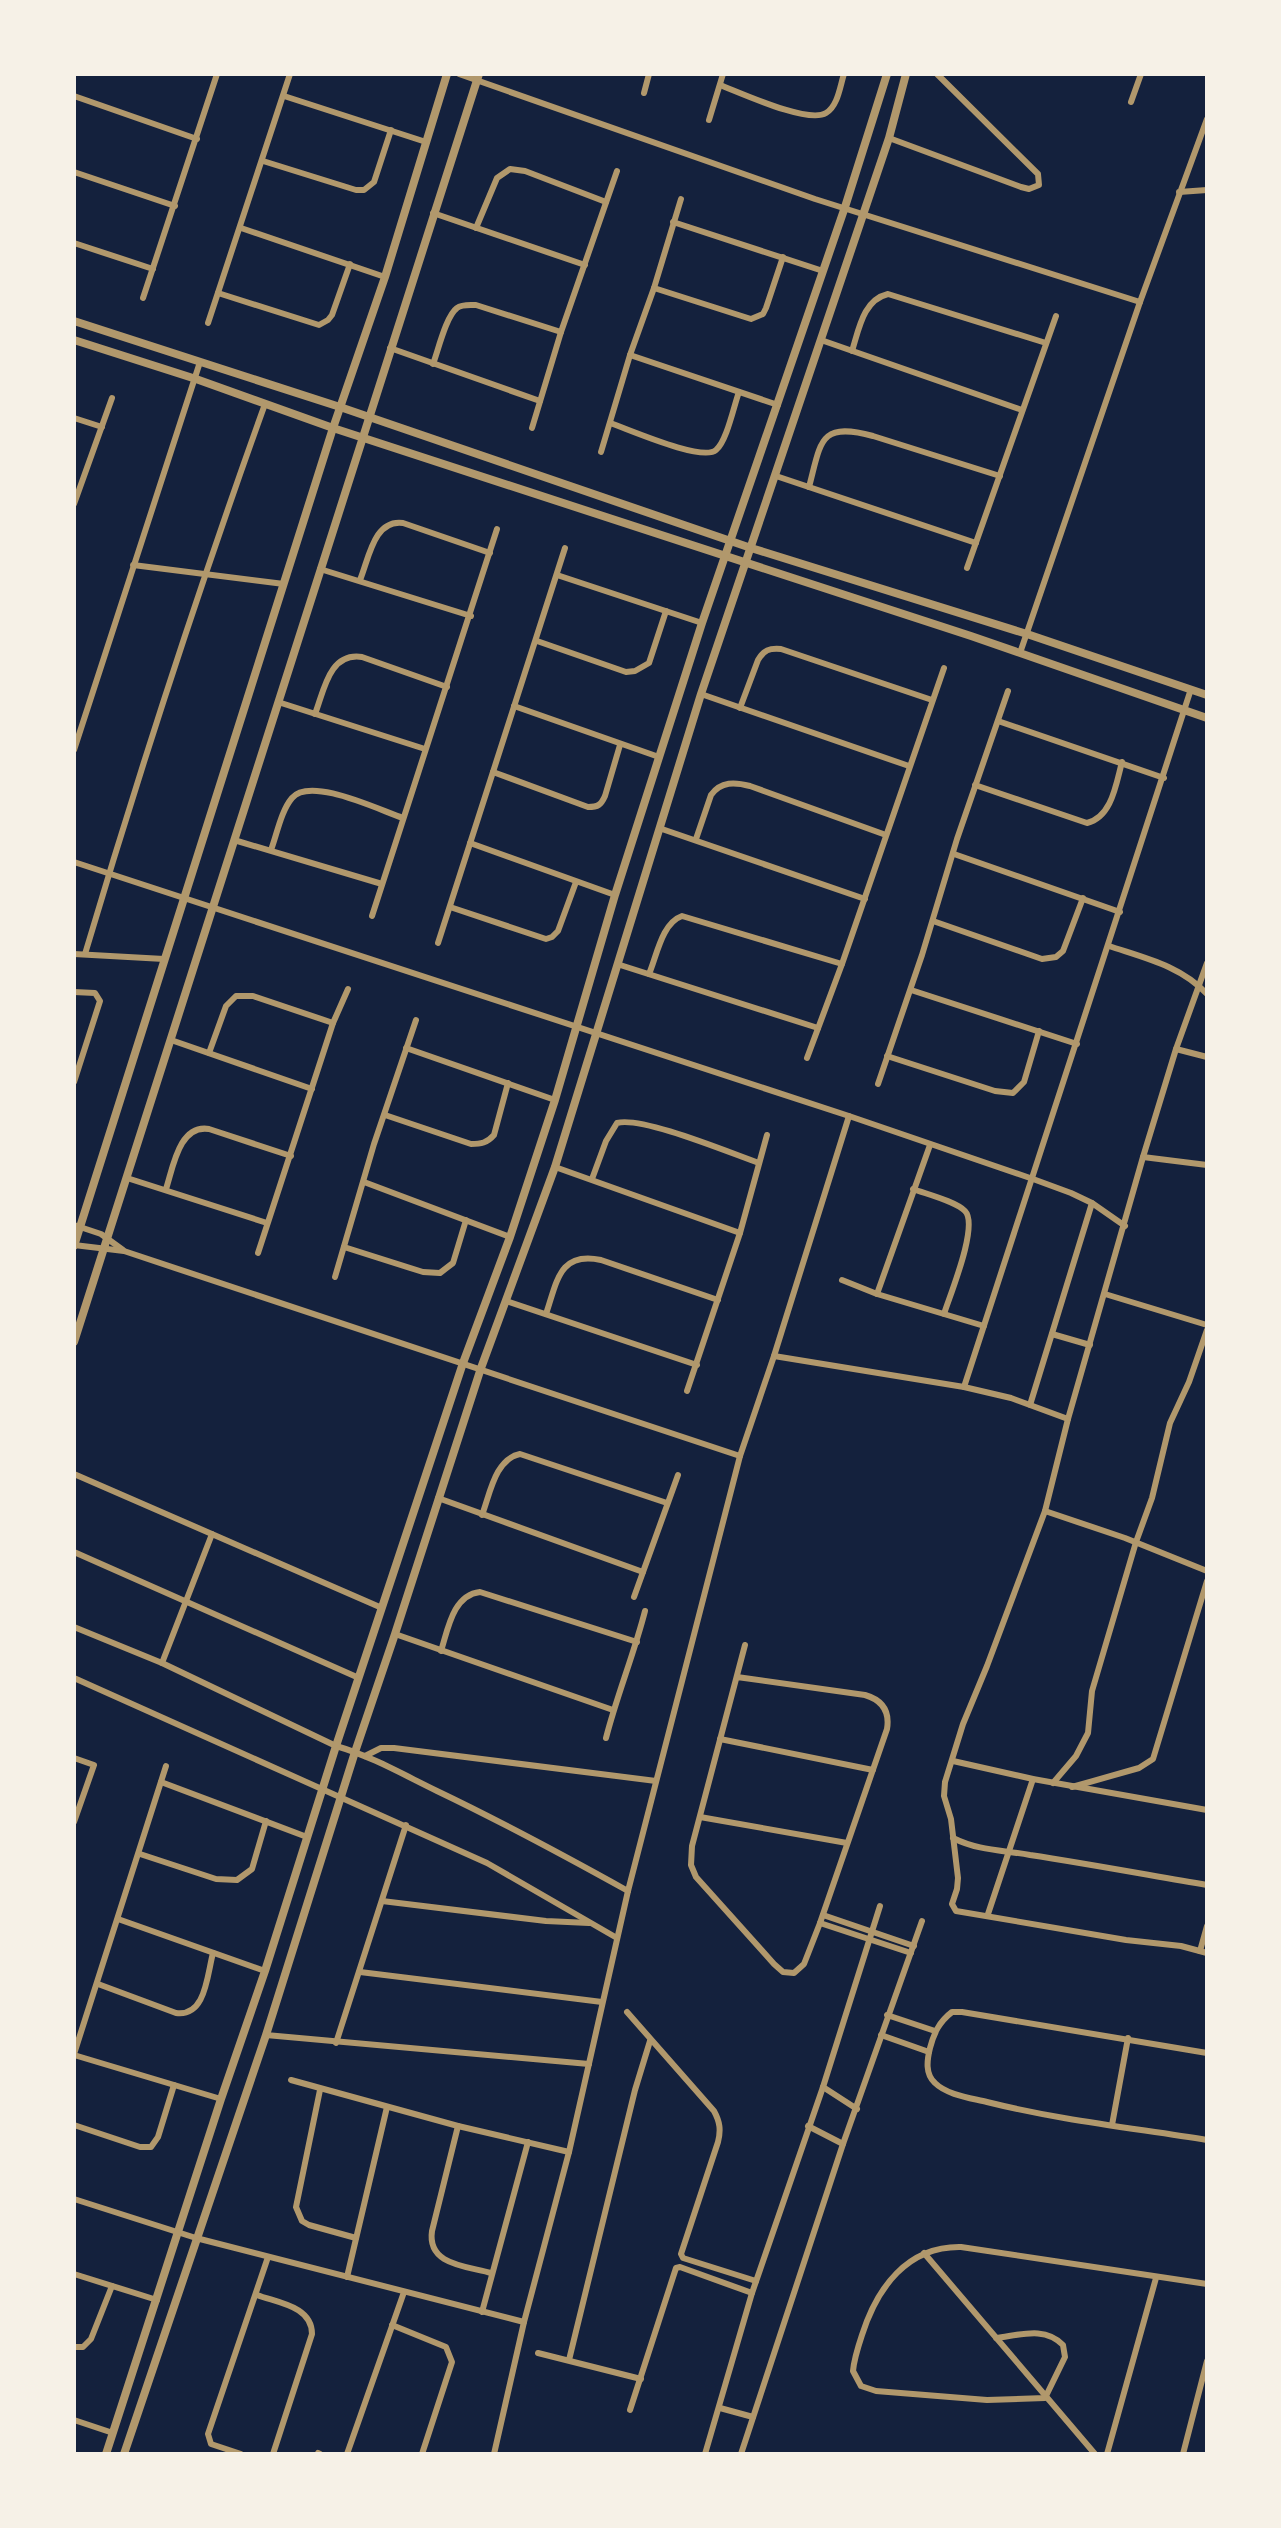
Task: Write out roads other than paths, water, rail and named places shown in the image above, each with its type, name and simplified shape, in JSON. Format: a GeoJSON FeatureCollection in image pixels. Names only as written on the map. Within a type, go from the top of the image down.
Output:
{"type":"FeatureCollection","features":[{"type":"Feature","properties":{"kind":"street"},"geometry":{"type":"LineString","coordinates":[[143,298],[217,74]]}},
{"type":"Feature","properties":{"kind":"street"},"geometry":{"type":"LineString","coordinates":[[208,323],[290,74]]}},
{"type":"Feature","properties":{"kind":"street"},"geometry":{"type":"LineString","coordinates":[[447,74],[385,277],[333,428],[77,1226],[74,1245],[124,1251],[740,1456]]}},
{"type":"Feature","properties":{"kind":"street"},"geometry":{"type":"LineString","coordinates":[[459,74],[478,77],[845,207],[1140,302]]}},
{"type":"Feature","properties":{"kind":"street"},"geometry":{"type":"LineString","coordinates":[[644,93],[649,74]]}},
{"type":"Feature","properties":{"kind":"street"},"geometry":{"type":"LineString","coordinates":[[709,120],[723,74]]}},
{"type":"Feature","properties":{"kind":"street"},"geometry":{"type":"LineString","coordinates":[[720,85],[802,115],[819,116],[833,106],[844,74]]}},
{"type":"Feature","properties":{"kind":"street"},"geometry":{"type":"LineString","coordinates":[[106,2454],[463,1363],[510,1237],[555,1100],[615,895],[702,623],[845,207],[887,74]]}},
{"type":"Feature","properties":{"kind":"street"},"geometry":{"type":"LineString","coordinates":[[124,2454],[266,2035],[481,1368],[555,1167],[701,694],[889,138],[906,74]]}},
{"type":"Feature","properties":{"kind":"street"},"geometry":{"type":"LineString","coordinates":[[889,138],[1021,187],[1035,188],[1039,185],[1038,174],[937,74]]}},
{"type":"Feature","properties":{"kind":"street"},"geometry":{"type":"LineString","coordinates":[[1131,102],[1141,74]]}},
{"type":"Feature","properties":{"kind":"street"},"geometry":{"type":"LineString","coordinates":[[74,1342],[478,77]]}},
{"type":"Feature","properties":{"kind":"street"},"geometry":{"type":"LineString","coordinates":[[74,96],[197,139]]}},
{"type":"Feature","properties":{"kind":"street"},"geometry":{"type":"LineString","coordinates":[[284,96],[426,142]]}},
{"type":"Feature","properties":{"kind":"street"},"geometry":{"type":"LineString","coordinates":[[1020,653],[1140,302],[1179,192],[1204,135],[1207,119]]}},
{"type":"Feature","properties":{"kind":"street"},"geometry":{"type":"LineString","coordinates":[[263,161],[364,190],[374,182],[391,130]]}},
{"type":"Feature","properties":{"kind":"street"},"geometry":{"type":"LineString","coordinates":[[476,228],[497,178],[510,169],[525,171],[606,202]]}},
{"type":"Feature","properties":{"kind":"street"},"geometry":{"type":"LineString","coordinates":[[532,428],[561,332],[617,171]]}},
{"type":"Feature","properties":{"kind":"street"},"geometry":{"type":"LineString","coordinates":[[74,172],[175,206]]}},
{"type":"Feature","properties":{"kind":"street"},"geometry":{"type":"LineString","coordinates":[[1179,192],[1207,190]]}},
{"type":"Feature","properties":{"kind":"street"},"geometry":{"type":"LineString","coordinates":[[601,452],[681,199]]}},
{"type":"Feature","properties":{"kind":"street"},"geometry":{"type":"LineString","coordinates":[[433,213],[585,265]]}},
{"type":"Feature","properties":{"kind":"street"},"geometry":{"type":"LineString","coordinates":[[673,222],[823,271]]}},
{"type":"Feature","properties":{"kind":"street"},"geometry":{"type":"LineString","coordinates":[[241,228],[385,277]]}},
{"type":"Feature","properties":{"kind":"street"},"geometry":{"type":"LineString","coordinates":[[74,243],[153,269]]}},
{"type":"Feature","properties":{"kind":"street"},"geometry":{"type":"LineString","coordinates":[[654,288],[751,319],[763,314],[783,257]]}},
{"type":"Feature","properties":{"kind":"street"},"geometry":{"type":"LineString","coordinates":[[218,293],[319,325],[332,315],[350,264]]}},
{"type":"Feature","properties":{"kind":"street"},"geometry":{"type":"LineString","coordinates":[[852,351],[870,303],[888,294],[1046,343]]}},
{"type":"Feature","properties":{"kind":"street"},"geometry":{"type":"LineString","coordinates":[[433,364],[451,316],[457,308],[466,305],[476,305],[561,332]]}},
{"type":"Feature","properties":{"kind":"street"},"geometry":{"type":"LineString","coordinates":[[967,568],[1056,316]]}},
{"type":"Feature","properties":{"kind":"street"},"geometry":{"type":"LineString","coordinates":[[74,321],[340,407],[751,548],[1027,634],[1207,695]]}},
{"type":"Feature","properties":{"kind":"street"},"geometry":{"type":"LineString","coordinates":[[74,340],[1020,653],[1207,718]]}},
{"type":"Feature","properties":{"kind":"street"},"geometry":{"type":"LineString","coordinates":[[821,340],[1022,410]]}},
{"type":"Feature","properties":{"kind":"street"},"geometry":{"type":"LineString","coordinates":[[390,348],[540,401]]}},
{"type":"Feature","properties":{"kind":"street"},"geometry":{"type":"LineString","coordinates":[[630,355],[778,405]]}},
{"type":"Feature","properties":{"kind":"street"},"geometry":{"type":"LineString","coordinates":[[74,750],[200,362]]}},
{"type":"Feature","properties":{"kind":"street"},"geometry":{"type":"LineString","coordinates":[[610,423],[691,451],[710,453],[722,442],[739,392]]}},
{"type":"Feature","properties":{"kind":"street"},"geometry":{"type":"LineString","coordinates":[[74,504],[112,398]]}},
{"type":"Feature","properties":{"kind":"street"},"geometry":{"type":"LineString","coordinates":[[85,954],[206,574],[265,404]]}},
{"type":"Feature","properties":{"kind":"street"},"geometry":{"type":"LineString","coordinates":[[74,418],[102,427]]}},
{"type":"Feature","properties":{"kind":"street"},"geometry":{"type":"LineString","coordinates":[[809,487],[823,441],[839,429],[873,436],[1000,476]]}},
{"type":"Feature","properties":{"kind":"street"},"geometry":{"type":"LineString","coordinates":[[776,476],[976,543]]}},
{"type":"Feature","properties":{"kind":"street"},"geometry":{"type":"LineString","coordinates":[[360,580],[378,533],[392,521],[490,553]]}},
{"type":"Feature","properties":{"kind":"street"},"geometry":{"type":"LineString","coordinates":[[372,916],[497,529]]}},
{"type":"Feature","properties":{"kind":"street"},"geometry":{"type":"LineString","coordinates":[[438,943],[565,548]]}},
{"type":"Feature","properties":{"kind":"street"},"geometry":{"type":"LineString","coordinates":[[133,565],[284,584]]}},
{"type":"Feature","properties":{"kind":"street"},"geometry":{"type":"LineString","coordinates":[[320,569],[471,616]]}},
{"type":"Feature","properties":{"kind":"street"},"geometry":{"type":"LineString","coordinates":[[557,575],[702,623]]}},
{"type":"Feature","properties":{"kind":"street"},"geometry":{"type":"LineString","coordinates":[[537,641],[618,670],[635,671],[649,663],[666,611]]}},
{"type":"Feature","properties":{"kind":"street"},"geometry":{"type":"LineString","coordinates":[[740,708],[758,660],[762,653],[773,648],[932,700]]}},
{"type":"Feature","properties":{"kind":"street"},"geometry":{"type":"LineString","coordinates":[[315,714],[332,670],[339,660],[347,656],[362,657],[447,687]]}},
{"type":"Feature","properties":{"kind":"street"},"geometry":{"type":"LineString","coordinates":[[807,1058],[944,668]]}},
{"type":"Feature","properties":{"kind":"street"},"geometry":{"type":"LineString","coordinates":[[964,1387],[1191,689]]}},
{"type":"Feature","properties":{"kind":"street"},"geometry":{"type":"LineString","coordinates":[[878,1084],[1008,691]]}},
{"type":"Feature","properties":{"kind":"street"},"geometry":{"type":"LineString","coordinates":[[701,694],[909,766]]}},
{"type":"Feature","properties":{"kind":"street"},"geometry":{"type":"LineString","coordinates":[[278,702],[425,749]]}},
{"type":"Feature","properties":{"kind":"street"},"geometry":{"type":"LineString","coordinates":[[514,706],[659,757]]}},
{"type":"Feature","properties":{"kind":"street"},"geometry":{"type":"LineString","coordinates":[[74,710],[85,714]]}},
{"type":"Feature","properties":{"kind":"street"},"geometry":{"type":"LineString","coordinates":[[998,721],[1164,778]]}},
{"type":"Feature","properties":{"kind":"street"},"geometry":{"type":"LineString","coordinates":[[493,772],[595,807],[602,803],[605,796],[620,745]]}},
{"type":"Feature","properties":{"kind":"street"},"geometry":{"type":"LineString","coordinates":[[975,785],[1087,823],[1098,819],[1108,808],[1122,762]]}},
{"type":"Feature","properties":{"kind":"street"},"geometry":{"type":"LineString","coordinates":[[696,839],[711,795],[728,783],[750,786],[886,835]]}},
{"type":"Feature","properties":{"kind":"street"},"geometry":{"type":"LineString","coordinates":[[271,850],[287,805],[299,791],[324,791],[403,818]]}},
{"type":"Feature","properties":{"kind":"street"},"geometry":{"type":"LineString","coordinates":[[659,828],[865,899]]}},
{"type":"Feature","properties":{"kind":"street"},"geometry":{"type":"LineString","coordinates":[[234,840],[382,884]]}},
{"type":"Feature","properties":{"kind":"street"},"geometry":{"type":"LineString","coordinates":[[470,843],[615,895]]}},
{"type":"Feature","properties":{"kind":"street"},"geometry":{"type":"LineString","coordinates":[[954,854],[1120,912]]}},
{"type":"Feature","properties":{"kind":"street"},"geometry":{"type":"LineString","coordinates":[[74,862],[1033,1179],[1092,1203],[1125,1226]]}},
{"type":"Feature","properties":{"kind":"street"},"geometry":{"type":"LineString","coordinates":[[450,907],[546,939],[558,931],[576,882]]}},
{"type":"Feature","properties":{"kind":"street"},"geometry":{"type":"LineString","coordinates":[[933,921],[1032,956],[1050,958],[1063,951],[1083,898]]}},
{"type":"Feature","properties":{"kind":"street"},"geometry":{"type":"LineString","coordinates":[[649,974],[668,926],[682,916],[842,964]]}},
{"type":"Feature","properties":{"kind":"street"},"geometry":{"type":"LineString","coordinates":[[1109,946],[1171,968],[1192,979],[1207,994]]}},
{"type":"Feature","properties":{"kind":"street"},"geometry":{"type":"LineString","coordinates":[[74,954],[164,959]]}},
{"type":"Feature","properties":{"kind":"street"},"geometry":{"type":"LineString","coordinates":[[1207,963],[1176,1049],[1143,1157],[1045,1511],[963,1724],[944,1792],[951,1819],[955,1860],[957,1889],[952,1904],[954,1909],[1204,1952],[1207,1926]]}},
{"type":"Feature","properties":{"kind":"street"},"geometry":{"type":"LineString","coordinates":[[617,964],[818,1028]]}},
{"type":"Feature","properties":{"kind":"street"},"geometry":{"type":"LineString","coordinates":[[258,1253],[333,1023],[348,989]]}},
{"type":"Feature","properties":{"kind":"street"},"geometry":{"type":"LineString","coordinates":[[911,990],[1077,1044]]}},
{"type":"Feature","properties":{"kind":"street"},"geometry":{"type":"LineString","coordinates":[[74,992],[95,993],[100,1001],[74,1082]]}},
{"type":"Feature","properties":{"kind":"street"},"geometry":{"type":"LineString","coordinates":[[209,1053],[226,1006],[236,996],[253,996],[333,1023]]}},
{"type":"Feature","properties":{"kind":"street"},"geometry":{"type":"LineString","coordinates":[[335,1277],[374,1144],[416,1020]]}},
{"type":"Feature","properties":{"kind":"street"},"geometry":{"type":"LineString","coordinates":[[887,1056],[995,1091],[1013,1093],[1024,1082],[1039,1031]]}},
{"type":"Feature","properties":{"kind":"street"},"geometry":{"type":"LineString","coordinates":[[171,1040],[312,1089]]}},
{"type":"Feature","properties":{"kind":"street"},"geometry":{"type":"LineString","coordinates":[[406,1048],[555,1100]]}},
{"type":"Feature","properties":{"kind":"street"},"geometry":{"type":"LineString","coordinates":[[1176,1049],[1207,1057]]}},
{"type":"Feature","properties":{"kind":"street"},"geometry":{"type":"LineString","coordinates":[[385,1115],[471,1144],[480,1144],[494,1135],[508,1083]]}},
{"type":"Feature","properties":{"kind":"street"},"geometry":{"type":"LineString","coordinates":[[494,2454],[524,2322],[569,2152],[628,1891],[740,1456],[849,1116]]}},
{"type":"Feature","properties":{"kind":"street"},"geometry":{"type":"LineString","coordinates":[[592,1179],[606,1141],[617,1123],[623,1121],[646,1125],[759,1163]]}},
{"type":"Feature","properties":{"kind":"street"},"geometry":{"type":"LineString","coordinates":[[166,1189],[181,1145],[195,1129],[209,1129],[291,1156]]}},
{"type":"Feature","properties":{"kind":"street"},"geometry":{"type":"LineString","coordinates":[[687,1391],[740,1233],[767,1135]]}},
{"type":"Feature","properties":{"kind":"street"},"geometry":{"type":"LineString","coordinates":[[877,1294],[930,1145]]}},
{"type":"Feature","properties":{"kind":"street"},"geometry":{"type":"LineString","coordinates":[[1143,1157],[1207,1165]]}},
{"type":"Feature","properties":{"kind":"street"},"geometry":{"type":"LineString","coordinates":[[555,1167],[740,1233]]}},
{"type":"Feature","properties":{"kind":"street"},"geometry":{"type":"LineString","coordinates":[[127,1178],[267,1223]]}},
{"type":"Feature","properties":{"kind":"street"},"geometry":{"type":"LineString","coordinates":[[364,1182],[510,1237]]}},
{"type":"Feature","properties":{"kind":"street"},"geometry":{"type":"LineString","coordinates":[[913,1189],[958,1207],[967,1213],[970,1220],[968,1238],[944,1314]]}},
{"type":"Feature","properties":{"kind":"street"},"geometry":{"type":"LineString","coordinates":[[1030,1405],[1092,1203]]}},
{"type":"Feature","properties":{"kind":"street"},"geometry":{"type":"LineString","coordinates":[[344,1247],[423,1272],[440,1273],[453,1263],[466,1220]]}},
{"type":"Feature","properties":{"kind":"street"},"geometry":{"type":"LineString","coordinates":[[77,1226],[92,1229],[124,1251]]}},
{"type":"Feature","properties":{"kind":"street"},"geometry":{"type":"LineString","coordinates":[[546,1314],[560,1273],[567,1264],[584,1257],[718,1300]]}},
{"type":"Feature","properties":{"kind":"street"},"geometry":{"type":"LineString","coordinates":[[842,1280],[877,1294],[984,1326]]}},
{"type":"Feature","properties":{"kind":"street"},"geometry":{"type":"LineString","coordinates":[[1053,1783],[1076,1756],[1088,1733],[1092,1691],[1152,1498],[1170,1423],[1189,1382],[1207,1328],[1105,1294]]}},
{"type":"Feature","properties":{"kind":"street"},"geometry":{"type":"LineString","coordinates":[[506,1301],[697,1365]]}},
{"type":"Feature","properties":{"kind":"street"},"geometry":{"type":"LineString","coordinates":[[1052,1334],[1090,1345]]}},
{"type":"Feature","properties":{"kind":"street"},"geometry":{"type":"LineString","coordinates":[[774,1356],[964,1387],[1068,1419]]}},
{"type":"Feature","properties":{"kind":"street"},"geometry":{"type":"LineString","coordinates":[[482,1515],[501,1466],[520,1454],[667,1503]]}},
{"type":"Feature","properties":{"kind":"street"},"geometry":{"type":"LineString","coordinates":[[74,1474],[382,1608]]}},
{"type":"Feature","properties":{"kind":"street"},"geometry":{"type":"LineString","coordinates":[[634,1597],[678,1475]]}},
{"type":"Feature","properties":{"kind":"street"},"geometry":{"type":"LineString","coordinates":[[438,1498],[643,1572]]}},
{"type":"Feature","properties":{"kind":"street"},"geometry":{"type":"LineString","coordinates":[[1045,1511],[1136,1542],[1207,1571]]}},
{"type":"Feature","properties":{"kind":"street"},"geometry":{"type":"LineString","coordinates":[[162,1663],[212,1534]]}},
{"type":"Feature","properties":{"kind":"street"},"geometry":{"type":"LineString","coordinates":[[74,1552],[359,1678]]}},
{"type":"Feature","properties":{"kind":"street"},"geometry":{"type":"LineString","coordinates":[[1072,1787],[1148,1764],[1157,1752],[1207,1581]]}},
{"type":"Feature","properties":{"kind":"street"},"geometry":{"type":"LineString","coordinates":[[441,1651],[459,1603],[466,1595],[480,1592],[637,1642]]}},
{"type":"Feature","properties":{"kind":"street"},"geometry":{"type":"LineString","coordinates":[[606,1738],[645,1611]]}},
{"type":"Feature","properties":{"kind":"street"},"geometry":{"type":"LineString","coordinates":[[74,1627],[162,1663],[336,1746],[365,1756],[513,1828],[628,1891]]}},
{"type":"Feature","properties":{"kind":"street"},"geometry":{"type":"LineString","coordinates":[[395,1634],[613,1710]]}},
{"type":"Feature","properties":{"kind":"street"},"geometry":{"type":"LineString","coordinates":[[737,1677],[865,1695],[879,1700],[887,1713],[888,1721],[873,1770],[822,1919],[800,1969],[794,1973],[783,1972],[696,1877],[691,1858],[745,1645]]}},
{"type":"Feature","properties":{"kind":"street"},"geometry":{"type":"LineString","coordinates":[[74,1678],[487,1863],[617,1938]]}},
{"type":"Feature","properties":{"kind":"street"},"geometry":{"type":"LineString","coordinates":[[720,1739],[873,1770]]}},
{"type":"Feature","properties":{"kind":"street"},"geometry":{"type":"LineString","coordinates":[[365,1756],[381,1748],[394,1748],[656,1781]]}},
{"type":"Feature","properties":{"kind":"street"},"geometry":{"type":"LineString","coordinates":[[74,1758],[94,1765],[74,1822]]}},
{"type":"Feature","properties":{"kind":"street"},"geometry":{"type":"LineString","coordinates":[[953,1761],[1072,1787],[1207,1810]]}},
{"type":"Feature","properties":{"kind":"street"},"geometry":{"type":"LineString","coordinates":[[166,1766],[74,2054],[221,2099]]}},
{"type":"Feature","properties":{"kind":"street"},"geometry":{"type":"LineString","coordinates":[[988,1914],[1033,1779]]}},
{"type":"Feature","properties":{"kind":"street"},"geometry":{"type":"LineString","coordinates":[[161,1782],[307,1837]]}},
{"type":"Feature","properties":{"kind":"street"},"geometry":{"type":"LineString","coordinates":[[700,1817],[847,1843]]}},
{"type":"Feature","properties":{"kind":"street"},"geometry":{"type":"LineString","coordinates":[[140,1854],[216,1879],[237,1880],[252,1869],[266,1821]]}},
{"type":"Feature","properties":{"kind":"street"},"geometry":{"type":"LineString","coordinates":[[336,2043],[406,1825]]}},
{"type":"Feature","properties":{"kind":"street"},"geometry":{"type":"LineString","coordinates":[[953,1838],[980,1849],[1207,1885]]}},
{"type":"Feature","properties":{"kind":"street"},"geometry":{"type":"LineString","coordinates":[[382,1901],[546,1921],[590,1923]]}},
{"type":"Feature","properties":{"kind":"street"},"geometry":{"type":"LineString","coordinates":[[705,2454],[752,2293],[823,2087],[880,1906]]}},
{"type":"Feature","properties":{"kind":"street"},"geometry":{"type":"LineString","coordinates":[[118,1919],[265,1971]]}},
{"type":"Feature","properties":{"kind":"street"},"geometry":{"type":"LineString","coordinates":[[822,1919],[871,1931],[912,1950]]}},
{"type":"Feature","properties":{"kind":"street"},"geometry":{"type":"LineString","coordinates":[[822,1919],[868,1939],[912,1950]]}},
{"type":"Feature","properties":{"kind":"street"},"geometry":{"type":"LineString","coordinates":[[741,2454],[843,2144],[922,1921]]}},
{"type":"Feature","properties":{"kind":"street"},"geometry":{"type":"LineString","coordinates":[[98,1984],[176,2013],[187,2013],[194,2010],[200,2000],[213,1953]]}},
{"type":"Feature","properties":{"kind":"street"},"geometry":{"type":"LineString","coordinates":[[360,1972],[602,2002]]}},
{"type":"Feature","properties":{"kind":"street"},"geometry":{"type":"LineString","coordinates":[[627,2012],[714,2111],[720,2131],[715,2155],[681,2254],[683,2258],[756,2281]]}},
{"type":"Feature","properties":{"kind":"street"},"geometry":{"type":"LineString","coordinates":[[1207,2053],[952,2012],[935,2031],[928,2064],[931,2078],[947,2091],[1032,2113],[1207,2140]]}},
{"type":"Feature","properties":{"kind":"street"},"geometry":{"type":"LineString","coordinates":[[887,2015],[935,2031]]}},
{"type":"Feature","properties":{"kind":"street"},"geometry":{"type":"LineString","coordinates":[[266,2035],[589,2064]]}},
{"type":"Feature","properties":{"kind":"street"},"geometry":{"type":"LineString","coordinates":[[881,2035],[929,2052]]}},
{"type":"Feature","properties":{"kind":"street"},"geometry":{"type":"LineString","coordinates":[[1112,2125],[1128,2038]]}},
{"type":"Feature","properties":{"kind":"street"},"geometry":{"type":"LineString","coordinates":[[569,2360],[635,2090],[650,2041]]}},
{"type":"Feature","properties":{"kind":"street"},"geometry":{"type":"LineString","coordinates":[[291,2080],[458,2126],[569,2152]]}},
{"type":"Feature","properties":{"kind":"street"},"geometry":{"type":"LineString","coordinates":[[74,2125],[140,2147],[151,2147],[158,2137],[174,2085]]}},
{"type":"Feature","properties":{"kind":"street"},"geometry":{"type":"LineString","coordinates":[[823,2087],[857,2109]]}},
{"type":"Feature","properties":{"kind":"street"},"geometry":{"type":"LineString","coordinates":[[320,2090],[296,2207],[302,2221],[309,2225],[356,2238]]}},
{"type":"Feature","properties":{"kind":"street"},"geometry":{"type":"LineString","coordinates":[[347,2277],[387,2107]]}},
{"type":"Feature","properties":{"kind":"street"},"geometry":{"type":"LineString","coordinates":[[458,2126],[431,2246],[441,2259],[491,2273]]}},
{"type":"Feature","properties":{"kind":"street"},"geometry":{"type":"LineString","coordinates":[[808,2126],[843,2144]]}},
{"type":"Feature","properties":{"kind":"street"},"geometry":{"type":"LineString","coordinates":[[482,2312],[528,2142]]}},
{"type":"Feature","properties":{"kind":"street"},"geometry":{"type":"LineString","coordinates":[[74,2199],[196,2238],[524,2322]]}},
{"type":"Feature","properties":{"kind":"street"},"geometry":{"type":"LineString","coordinates":[[1045,2398],[987,2400],[876,2391],[861,2386],[855,2378],[853,2363],[870,2311],[887,2282],[924,2253],[961,2247],[1207,2284]]}},
{"type":"Feature","properties":{"kind":"street"},"geometry":{"type":"LineString","coordinates":[[924,2253],[1095,2454]]}},
{"type":"Feature","properties":{"kind":"street"},"geometry":{"type":"LineString","coordinates":[[241,2454],[211,2444],[208,2434],[268,2257]]}},
{"type":"Feature","properties":{"kind":"street"},"geometry":{"type":"LineString","coordinates":[[630,2410],[676,2268],[752,2293]]}},
{"type":"Feature","properties":{"kind":"street"},"geometry":{"type":"LineString","coordinates":[[74,2274],[157,2300]]}},
{"type":"Feature","properties":{"kind":"street"},"geometry":{"type":"LineString","coordinates":[[1107,2454],[1156,2278]]}},
{"type":"Feature","properties":{"kind":"street"},"geometry":{"type":"LineString","coordinates":[[74,2347],[83,2347],[91,2339],[112,2286]]}},
{"type":"Feature","properties":{"kind":"street"},"geometry":{"type":"LineString","coordinates":[[347,2454],[404,2292]]}},
{"type":"Feature","properties":{"kind":"street"},"geometry":{"type":"LineString","coordinates":[[257,2295],[302,2312],[312,2325],[312,2334],[273,2454]]}},
{"type":"Feature","properties":{"kind":"street"},"geometry":{"type":"LineString","coordinates":[[392,2325],[446,2347],[451,2356],[452,2362],[422,2454]]}},
{"type":"Feature","properties":{"kind":"street"},"geometry":{"type":"LineString","coordinates":[[996,2338],[1044,2333],[1063,2345],[1065,2357],[1045,2398]]}},
{"type":"Feature","properties":{"kind":"street"},"geometry":{"type":"LineString","coordinates":[[538,2353],[641,2379]]}},
{"type":"Feature","properties":{"kind":"street"},"geometry":{"type":"LineString","coordinates":[[1183,2454],[1207,2361]]}},
{"type":"Feature","properties":{"kind":"street"},"geometry":{"type":"LineString","coordinates":[[720,2408],[753,2417]]}},
{"type":"Feature","properties":{"kind":"street"},"geometry":{"type":"LineString","coordinates":[[74,2420],[113,2433]]}}]}
